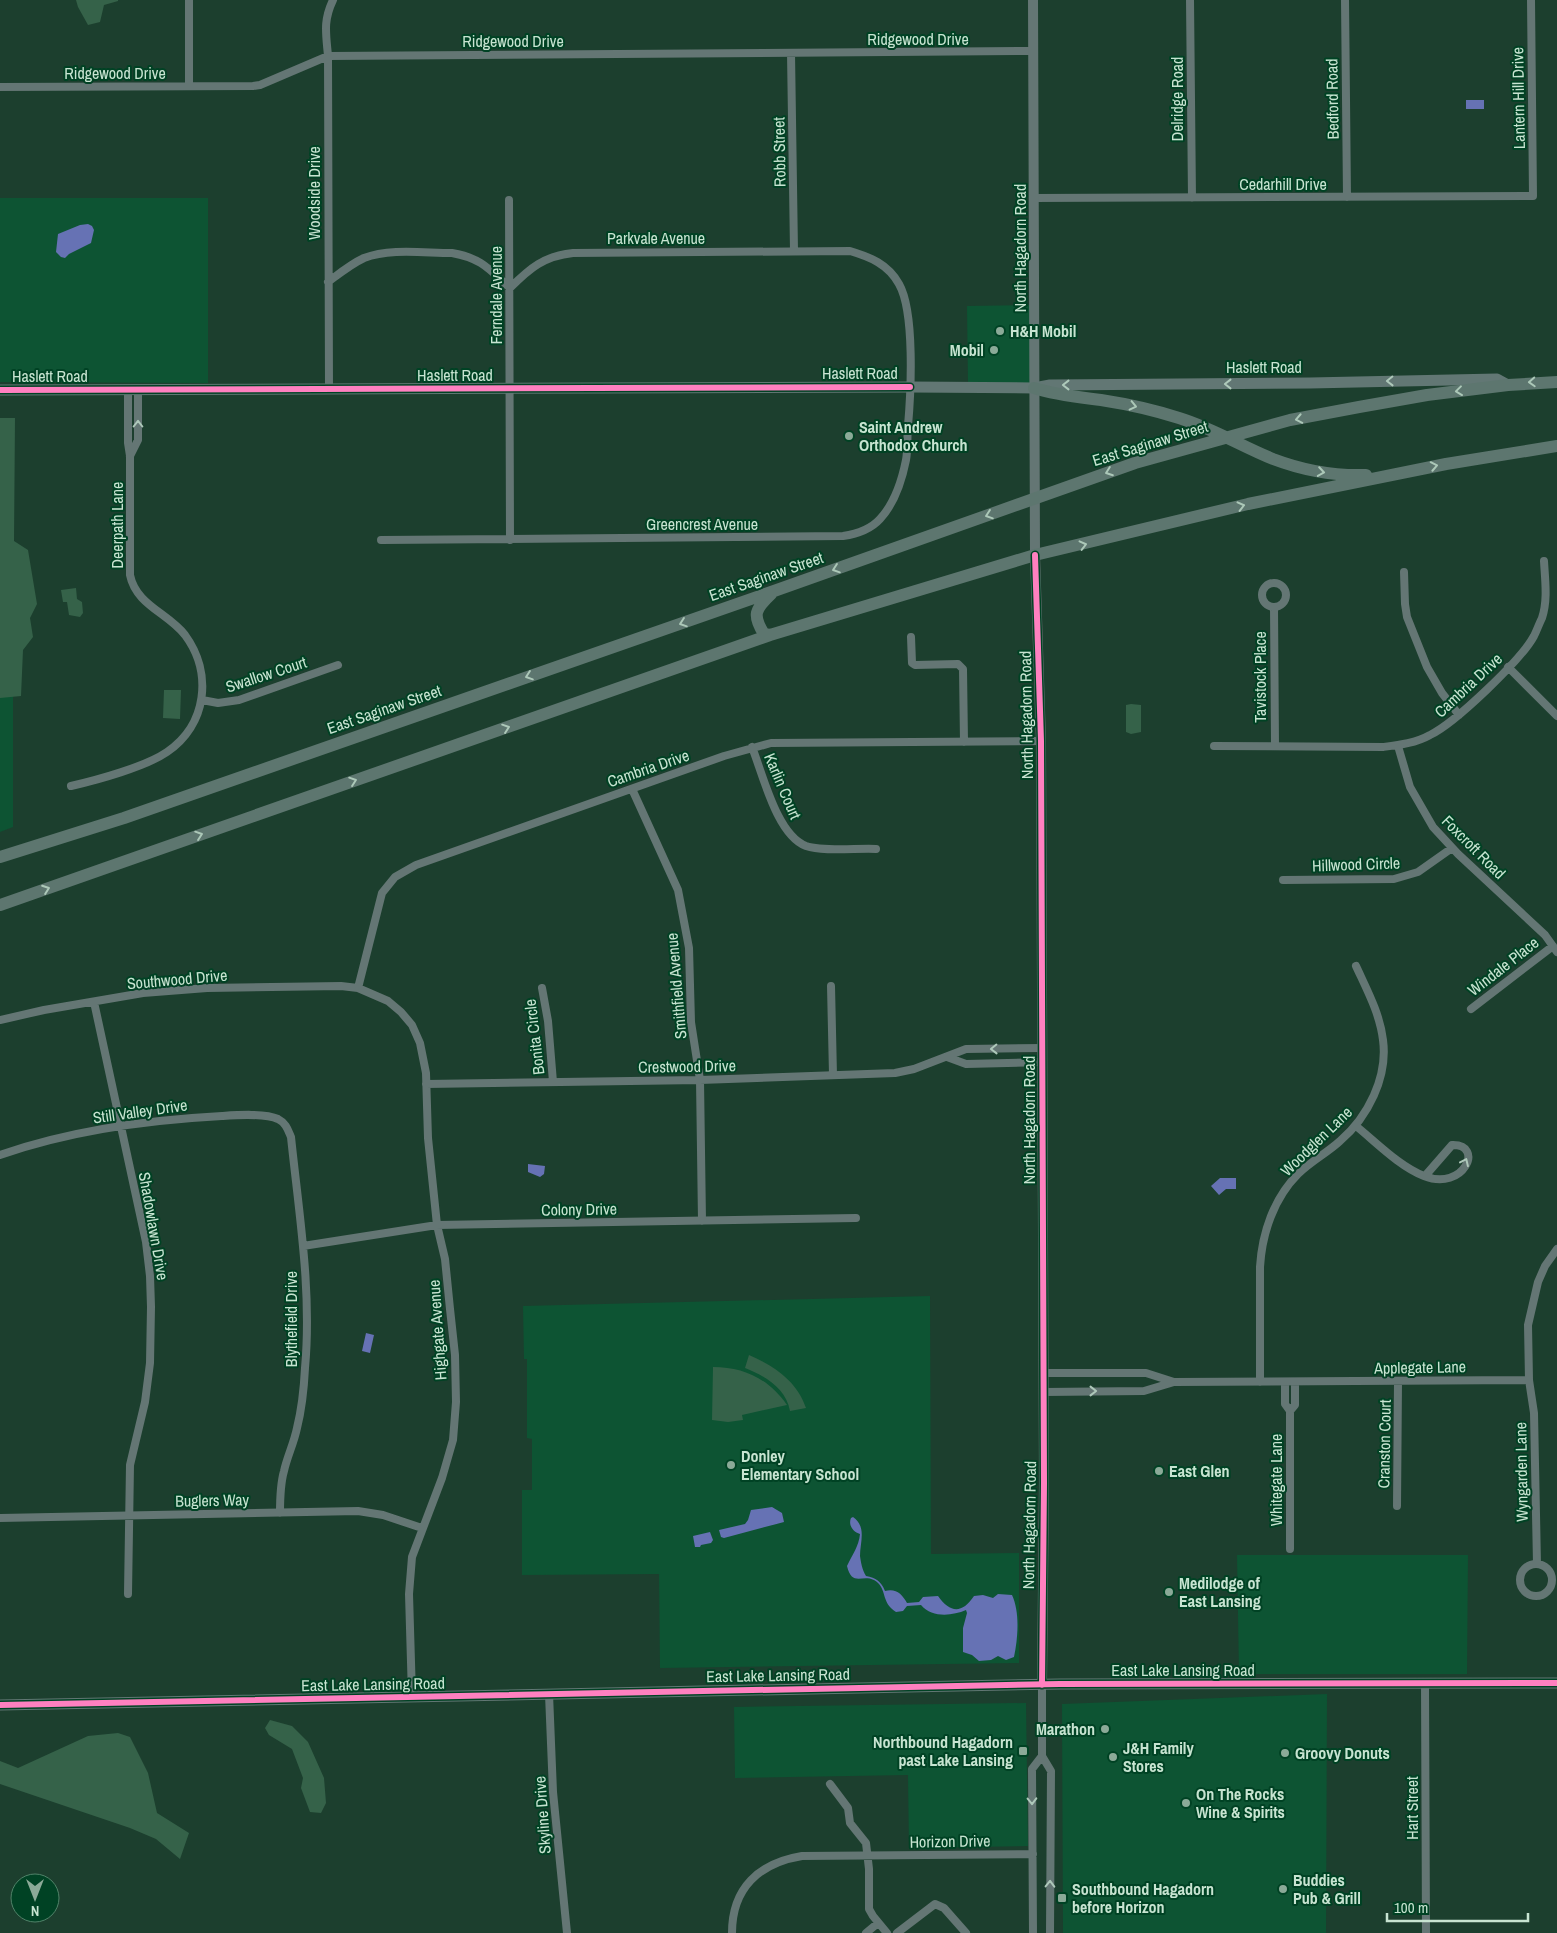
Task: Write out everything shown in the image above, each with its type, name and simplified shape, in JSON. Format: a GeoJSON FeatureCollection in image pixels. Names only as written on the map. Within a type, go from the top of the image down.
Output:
{"type":"FeatureCollection","features":[{"type":"Feature","properties":{"kind":"main road","name":"Haslett Road"},"geometry":{"type":"LineString","coordinates":[[0,390],[1034,388],[1050,385],[1497,379],[1508,385]]}},
{"type":"Feature","properties":{"kind":"main road","name":"East Saginaw Street"},"geometry":{"type":"LineString","coordinates":[[0,857],[124,818],[1135,463],[1290,420],[1427,395],[1508,385],[1557,382]]}},
{"type":"Feature","properties":{"kind":"main road"},"geometry":{"type":"LineString","coordinates":[[1034,388],[1050,393],[1102,400],[1141,408],[1180,418],[1227,437],[1273,459],[1316,471],[1363,475],[1399,473]]}},
{"type":"Feature","properties":{"kind":"main road"},"geometry":{"type":"LineString","coordinates":[[0,905],[770,635],[1036,555],[1056,552],[1248,504],[1399,473],[1557,446]]}},
{"type":"Feature","properties":{"kind":"main road"},"geometry":{"type":"LineString","coordinates":[[770,635],[764,634],[757,623],[756,614],[759,605],[774,591]]}},
{"type":"Feature","properties":{"kind":"main road","name":"East Lake Lansing Road"},"geometry":{"type":"LineString","coordinates":[[0,1705],[1042,1685],[1557,1684]]}},
{"type":"Feature","properties":{"kind":"street"},"geometry":{"type":"LineString","coordinates":[[189,0],[189,86]]}},
{"type":"Feature","properties":{"kind":"street","name":"Woodside Drive"},"geometry":{"type":"LineString","coordinates":[[329,388],[328,56],[325,24],[327,12],[333,0]]}},
{"type":"Feature","properties":{"kind":"street","name":"North Hagadorn Road"},"geometry":{"type":"LineString","coordinates":[[1033,0],[1034,388],[1041,741],[1044,1373],[1042,1756],[1051,1771],[1050,1933]]}},
{"type":"Feature","properties":{"kind":"street","name":"Delridge Road"},"geometry":{"type":"LineString","coordinates":[[1190,0],[1192,198]]}},
{"type":"Feature","properties":{"kind":"street","name":"Bedford Road"},"geometry":{"type":"LineString","coordinates":[[1345,0],[1347,197]]}},
{"type":"Feature","properties":{"kind":"street","name":"Lantern Hill Drive"},"geometry":{"type":"LineString","coordinates":[[1532,0],[1533,196]]}},
{"type":"Feature","properties":{"kind":"street","name":"Ridgewood Drive"},"geometry":{"type":"LineString","coordinates":[[0,87],[260,85],[328,56],[1033,51]]}},
{"type":"Feature","properties":{"kind":"street","name":"Robb Street"},"geometry":{"type":"LineString","coordinates":[[791,53],[794,251]]}},
{"type":"Feature","properties":{"kind":"street","name":"Cedarhill Drive"},"geometry":{"type":"LineString","coordinates":[[1034,198],[1533,196]]}},
{"type":"Feature","properties":{"kind":"street","name":"Ferndale Avenue"},"geometry":{"type":"LineString","coordinates":[[509,200],[510,540]]}},
{"type":"Feature","properties":{"kind":"street","name":"Parkvale Avenue"},"geometry":{"type":"LineString","coordinates":[[510,288],[539,262],[557,254],[850,251],[871,258],[889,270],[905,297],[909,323],[910,387]]}},
{"type":"Feature","properties":{"kind":"street"},"geometry":{"type":"LineString","coordinates":[[328,282],[364,258],[381,253],[452,253],[475,258],[510,288]]}},
{"type":"Feature","properties":{"kind":"street","name":"Greencrest Avenue"},"geometry":{"type":"LineString","coordinates":[[381,540],[824,537],[859,534],[873,526],[884,514],[902,477],[906,458],[910,387]]}},
{"type":"Feature","properties":{"kind":"street","name":"Deerpath Lane"},"geometry":{"type":"LineString","coordinates":[[71,786],[146,763],[169,751],[193,722],[202,700],[203,687],[199,662],[185,636],[145,602],[132,585],[130,565],[130,456],[138,440],[133,389]]}},
{"type":"Feature","properties":{"kind":"street","name":"Cambria Drive"},"geometry":{"type":"LineString","coordinates":[[1214,746],[1382,747],[1398,746],[1430,736],[1445,727],[1459,715],[1508,667],[1534,636],[1542,616],[1546,587],[1544,561]]}},
{"type":"Feature","properties":{"kind":"street"},"geometry":{"type":"LineString","coordinates":[[1404,572],[1407,616],[1427,667],[1442,693],[1459,715]]}},
{"type":"Feature","properties":{"kind":"street","name":"Tavistock Place"},"geometry":{"type":"LineString","coordinates":[[1274,607],[1275,746]]}},
{"type":"Feature","properties":{"kind":"street"},"geometry":{"type":"LineString","coordinates":[[911,637],[912,663],[915,665],[958,664],[964,669],[964,742]]}},
{"type":"Feature","properties":{"kind":"street","name":"Swallow Court"},"geometry":{"type":"LineString","coordinates":[[202,700],[218,703],[239,700],[338,664]]}},
{"type":"Feature","properties":{"kind":"street"},"geometry":{"type":"LineString","coordinates":[[1508,667],[1557,716]]}},
{"type":"Feature","properties":{"kind":"street","name":"Cambria Drive"},"geometry":{"type":"LineString","coordinates":[[358,988],[382,893],[399,873],[416,864],[752,747],[771,743],[1041,741]]}},
{"type":"Feature","properties":{"kind":"street","name":"Foxcroft Road"},"geometry":{"type":"LineString","coordinates":[[1398,746],[1410,788],[1432,827],[1545,935],[1555,949]]}},
{"type":"Feature","properties":{"kind":"street","name":"Karlin Court"},"geometry":{"type":"LineString","coordinates":[[752,747],[778,818],[790,835],[798,841],[816,848],[876,848]]}},
{"type":"Feature","properties":{"kind":"street","name":"Smithfield Avenue"},"geometry":{"type":"LineString","coordinates":[[632,789],[678,890],[689,948],[691,1022],[700,1080],[702,1221]]}},
{"type":"Feature","properties":{"kind":"street","name":"Hillwood Circle"},"geometry":{"type":"LineString","coordinates":[[1283,880],[1394,880],[1418,872],[1452,848]]}},
{"type":"Feature","properties":{"kind":"street","name":"Windale Place"},"geometry":{"type":"LineString","coordinates":[[1471,1009],[1555,949]]}},
{"type":"Feature","properties":{"kind":"street","name":"Woodglen Lane"},"geometry":{"type":"LineString","coordinates":[[1260,1382],[1261,1249],[1266,1229],[1274,1210],[1298,1174],[1340,1142],[1356,1126],[1369,1105],[1378,1083],[1384,1053],[1377,1015],[1356,966]]}},
{"type":"Feature","properties":{"kind":"street","name":"Southwood Drive"},"geometry":{"type":"LineString","coordinates":[[0,1020],[44,1010],[143,993],[207,988],[341,986],[358,988]]}},
{"type":"Feature","properties":{"kind":"street"},"geometry":{"type":"LineString","coordinates":[[830,986],[833,1075]]}},
{"type":"Feature","properties":{"kind":"street","name":"Highgate Avenue"},"geometry":{"type":"LineString","coordinates":[[358,988],[388,1002],[401,1012],[412,1025],[420,1043],[424,1059],[428,1138],[437,1225],[446,1259],[455,1356],[456,1402],[452,1440],[443,1476],[412,1557],[410,1579],[412,1696]]}},
{"type":"Feature","properties":{"kind":"street","name":"Bonita Circle"},"geometry":{"type":"LineString","coordinates":[[542,988],[548,1021],[553,1082]]}},
{"type":"Feature","properties":{"kind":"street","name":"Shadowlawn Drive"},"geometry":{"type":"LineString","coordinates":[[94,1002],[146,1242],[150,1276],[152,1311],[150,1362],[145,1402],[130,1465],[128,1594]]}},
{"type":"Feature","properties":{"kind":"street","name":"Crestwood Drive"},"geometry":{"type":"LineString","coordinates":[[426,1084],[700,1080],[895,1073],[914,1069],[947,1057],[956,1051],[966,1049],[1042,1048]]}},
{"type":"Feature","properties":{"kind":"street"},"geometry":{"type":"LineString","coordinates":[[947,1057],[966,1064],[1042,1062]]}},
{"type":"Feature","properties":{"kind":"street","name":"Still Valley Drive"},"geometry":{"type":"LineString","coordinates":[[0,1155],[53,1140],[121,1126],[166,1120],[236,1115],[272,1117],[285,1124]]}},
{"type":"Feature","properties":{"kind":"street","name":"Blythefield Drive"},"geometry":{"type":"LineString","coordinates":[[280,1513],[280,1488],[298,1428],[307,1338],[307,1290],[303,1246],[291,1137],[285,1124]]}},
{"type":"Feature","properties":{"kind":"street"},"geometry":{"type":"LineString","coordinates":[[1356,1126],[1409,1168],[1425,1176],[1439,1180],[1449,1179],[1458,1174],[1466,1165],[1469,1156],[1466,1149],[1460,1145],[1452,1145],[1425,1176]]}},
{"type":"Feature","properties":{"kind":"street","name":"Colony Drive"},"geometry":{"type":"LineString","coordinates":[[303,1246],[437,1225],[856,1218]]}},
{"type":"Feature","properties":{"kind":"street"},"geometry":{"type":"LineString","coordinates":[[1529,1380],[1528,1324],[1531,1308],[1538,1282],[1557,1250]]}},
{"type":"Feature","properties":{"kind":"street","name":"Applegate Lane"},"geometry":{"type":"LineString","coordinates":[[1044,1373],[1146,1373],[1174,1382]]}},
{"type":"Feature","properties":{"kind":"street","name":"Applegate Lane"},"geometry":{"type":"LineString","coordinates":[[1044,1392],[1144,1391],[1174,1382],[1529,1380]]}},
{"type":"Feature","properties":{"kind":"street","name":"Wyngarden Lane"},"geometry":{"type":"LineString","coordinates":[[1529,1380],[1534,1413],[1537,1564]]}},
{"type":"Feature","properties":{"kind":"street","name":"Whitegate Lane"},"geometry":{"type":"LineString","coordinates":[[1285,1382],[1285,1404],[1290,1411],[1290,1549]]}},
{"type":"Feature","properties":{"kind":"street","name":"Whitegate Lane"},"geometry":{"type":"LineString","coordinates":[[1290,1411],[1295,1405],[1295,1382]]}},
{"type":"Feature","properties":{"kind":"street","name":"Cranston Court"},"geometry":{"type":"LineString","coordinates":[[1397,1506],[1398,1382]]}},
{"type":"Feature","properties":{"kind":"street","name":"Buglers Way"},"geometry":{"type":"LineString","coordinates":[[0,1518],[358,1511],[383,1514],[422,1528]]}},
{"type":"Feature","properties":{"kind":"street"},"geometry":{"type":"LineString","coordinates":[[1537,1564],[1547,1568],[1552,1578],[1552,1583],[1547,1592],[1542,1595],[1532,1596],[1523,1590],[1520,1580],[1523,1570],[1537,1564]]}},
{"type":"Feature","properties":{"kind":"street","name":"Hart Street"},"geometry":{"type":"LineString","coordinates":[[1425,1684],[1426,1933]]}},
{"type":"Feature","properties":{"kind":"street","name":"Skyline Drive"},"geometry":{"type":"LineString","coordinates":[[549,1694],[554,1800],[567,1933]]}},
{"type":"Feature","properties":{"kind":"street","name":"North Hagadorn Road"},"geometry":{"type":"LineString","coordinates":[[1033,1933],[1032,1768],[1042,1756]]}},
{"type":"Feature","properties":{"kind":"street"},"geometry":{"type":"LineString","coordinates":[[830,1784],[848,1808],[850,1823],[866,1843],[869,1909],[887,1933]]}},
{"type":"Feature","properties":{"kind":"street","name":"Horizon Drive"},"geometry":{"type":"LineString","coordinates":[[732,1933],[736,1904],[741,1893],[758,1873],[786,1858],[802,1856],[1033,1854]]}},
{"type":"Feature","properties":{"kind":"street"},"geometry":{"type":"LineString","coordinates":[[897,1933],[935,1904],[944,1908],[966,1933]]}},
{"type":"Feature","properties":{"kind":"street"},"geometry":{"type":"LineString","coordinates":[[866,1933],[878,1923]]}},
{"type":"Feature","properties":{"kind":"shaded area"},"geometry":{"type":"Polygon","coordinates":[[[76,0],[118,1],[104,5],[100,22],[88,25],[76,0]]]}},
{"type":"Feature","properties":{"kind":"shaded area"},"geometry":{"type":"Polygon","coordinates":[[[0,198],[208,198],[208,383],[0,382],[0,198]]]}},
{"type":"Feature","properties":{"kind":"shaded area"},"geometry":{"type":"Polygon","coordinates":[[[1032,305],[1033,383],[968,384],[967,306],[1032,305]]]}},
{"type":"Feature","properties":{"kind":"shaded area"},"geometry":{"type":"Polygon","coordinates":[[[0,418],[15,418],[14,541],[28,550],[37,604],[30,618],[33,637],[23,650],[21,696],[0,698],[0,418]]]}},
{"type":"Feature","properties":{"kind":"shaded area"},"geometry":{"type":"Polygon","coordinates":[[[0,586],[13,586],[13,827],[0,832],[0,586]]]}},
{"type":"Feature","properties":{"kind":"shaded area"},"geometry":{"type":"Polygon","coordinates":[[[76,588],[77,599],[82,602],[83,613],[80,617],[69,615],[67,602],[63,602],[61,590],[76,588]]]}},
{"type":"Feature","properties":{"kind":"shaded area"},"geometry":{"type":"Polygon","coordinates":[[[164,690],[181,690],[180,719],[163,718],[164,690]]]}},
{"type":"Feature","properties":{"kind":"shaded area"},"geometry":{"type":"Polygon","coordinates":[[[1126,705],[1141,705],[1141,732],[1131,734],[1126,732],[1126,705]]]}},
{"type":"Feature","properties":{"kind":"shaded area","name":"Donley Elementary School"},"geometry":{"type":"Polygon","coordinates":[[[930,1296],[931,1554],[1019,1553],[1019,1663],[660,1668],[659,1574],[522,1575],[522,1490],[532,1490],[532,1439],[527,1438],[527,1359],[524,1359],[523,1306],[930,1296]]]}},
{"type":"Feature","properties":{"kind":"shaded area"},"geometry":{"type":"Polygon","coordinates":[[[749,1355],[784,1375],[797,1390],[806,1408],[790,1411],[784,1396],[774,1384],[745,1368],[749,1355]]]}},
{"type":"Feature","properties":{"kind":"shaded area"},"geometry":{"type":"Polygon","coordinates":[[[713,1367],[735,1369],[755,1376],[772,1388],[787,1405],[742,1415],[743,1420],[728,1422],[712,1420],[713,1367]]]}},
{"type":"Feature","properties":{"kind":"shaded area"},"geometry":{"type":"Polygon","coordinates":[[[1237,1555],[1468,1555],[1467,1674],[1239,1674],[1237,1555]]]}},
{"type":"Feature","properties":{"kind":"shaded area"},"geometry":{"type":"Polygon","coordinates":[[[1327,1694],[1326,1933],[1063,1933],[1062,1704],[1327,1694]]]}},
{"type":"Feature","properties":{"kind":"shaded area"},"geometry":{"type":"Polygon","coordinates":[[[1026,1703],[1028,1846],[909,1848],[908,1775],[735,1778],[734,1707],[1026,1703]]]}},
{"type":"Feature","properties":{"kind":"shaded area"},"geometry":{"type":"Polygon","coordinates":[[[270,1720],[292,1726],[308,1742],[324,1778],[326,1803],[321,1813],[310,1812],[301,1788],[303,1778],[292,1749],[269,1735],[265,1728],[270,1720]]]}},
{"type":"Feature","properties":{"kind":"shaded area"},"geometry":{"type":"Polygon","coordinates":[[[118,1733],[130,1737],[148,1773],[157,1813],[189,1833],[180,1859],[156,1839],[130,1828],[0,1784],[0,1761],[18,1768],[88,1736],[118,1733]]]}},
{"type":"Feature","properties":{"kind":"water"},"geometry":{"type":"Polygon","coordinates":[[[1466,100],[1484,100],[1484,109],[1466,109],[1466,100]]]}},
{"type":"Feature","properties":{"kind":"water"},"geometry":{"type":"Polygon","coordinates":[[[88,224],[94,230],[91,243],[65,258],[61,257],[56,252],[58,234],[80,225],[88,224]]]}},
{"type":"Feature","properties":{"kind":"water"},"geometry":{"type":"Polygon","coordinates":[[[528,1164],[545,1166],[544,1174],[540,1177],[528,1172],[528,1164]]]}},
{"type":"Feature","properties":{"kind":"water"},"geometry":{"type":"Polygon","coordinates":[[[1220,1178],[1236,1178],[1236,1189],[1226,1189],[1219,1195],[1211,1186],[1220,1178]]]}},
{"type":"Feature","properties":{"kind":"water"},"geometry":{"type":"Polygon","coordinates":[[[366,1333],[374,1335],[370,1353],[362,1351],[366,1333]]]}},
{"type":"Feature","properties":{"kind":"water"},"geometry":{"type":"Polygon","coordinates":[[[772,1507],[782,1513],[784,1522],[724,1538],[721,1537],[719,1530],[745,1524],[751,1510],[772,1507]]]}},
{"type":"Feature","properties":{"kind":"water"},"geometry":{"type":"Polygon","coordinates":[[[853,1517],[860,1525],[862,1535],[860,1556],[866,1576],[878,1580],[885,1591],[892,1590],[898,1592],[907,1603],[919,1602],[923,1597],[938,1596],[947,1606],[956,1609],[965,1606],[974,1596],[983,1595],[993,1598],[998,1594],[1012,1595],[1015,1602],[1017,1625],[1014,1657],[1006,1660],[998,1656],[991,1660],[979,1661],[972,1655],[963,1652],[963,1628],[966,1610],[955,1614],[942,1615],[931,1612],[921,1605],[907,1606],[903,1611],[896,1612],[888,1604],[878,1583],[874,1580],[858,1579],[852,1576],[847,1566],[857,1546],[860,1534],[853,1530],[851,1526],[850,1521],[853,1517]]]}},
{"type":"Feature","properties":{"kind":"water"},"geometry":{"type":"Polygon","coordinates":[[[710,1532],[713,1540],[711,1543],[695,1547],[693,1536],[710,1532]]]}},
{"type":"Feature","properties":{"kind":"cycle path"},"geometry":{"type":"LineString","coordinates":[[0,390],[910,387]]}},
{"type":"Feature","properties":{"kind":"cycle path"},"geometry":{"type":"LineString","coordinates":[[1035,555],[1041,741],[1044,1483],[1042,1685]]}},
{"type":"Feature","properties":{"kind":"cycle path"},"geometry":{"type":"LineString","coordinates":[[0,1705],[1060,1684],[1557,1683]]}},
{"type":"Feature","properties":{"kind":"place","name":"H&H Mobil"},"geometry":{"type":"Point","coordinates":[1000,331]}},
{"type":"Feature","properties":{"kind":"place","name":"Mobil"},"geometry":{"type":"Point","coordinates":[994,350]}},
{"type":"Feature","properties":{"kind":"place","name":"Saint Andrew Orthodox Church"},"geometry":{"type":"Point","coordinates":[849,436]}},
{"type":"Feature","properties":{"kind":"place","name":"Donley Elementary School"},"geometry":{"type":"Point","coordinates":[731,1465]}},
{"type":"Feature","properties":{"kind":"place","name":"East Glen"},"geometry":{"type":"Point","coordinates":[1159,1471]}},
{"type":"Feature","properties":{"kind":"place","name":"Medilodge of East Lansing"},"geometry":{"type":"Point","coordinates":[1169,1592]}},
{"type":"Feature","properties":{"kind":"place","name":"Marathon"},"geometry":{"type":"Point","coordinates":[1105,1729]}},
{"type":"Feature","properties":{"kind":"place","name":"Northbound Hagadorn past Lake Lansing"},"geometry":{"type":"Point","coordinates":[1023,1751]}},
{"type":"Feature","properties":{"kind":"place","name":"Groovy Donuts"},"geometry":{"type":"Point","coordinates":[1285,1753]}},
{"type":"Feature","properties":{"kind":"place","name":"J&H Family Stores"},"geometry":{"type":"Point","coordinates":[1113,1757]}},
{"type":"Feature","properties":{"kind":"place","name":"On The Rocks Wine & Spirits"},"geometry":{"type":"Point","coordinates":[1186,1803]}},
{"type":"Feature","properties":{"kind":"place","name":"Buddies Pub & Grill"},"geometry":{"type":"Point","coordinates":[1283,1889]}},
{"type":"Feature","properties":{"kind":"place","name":"Southbound Hagadorn before Horizon"},"geometry":{"type":"Point","coordinates":[1062,1898]}}]}
